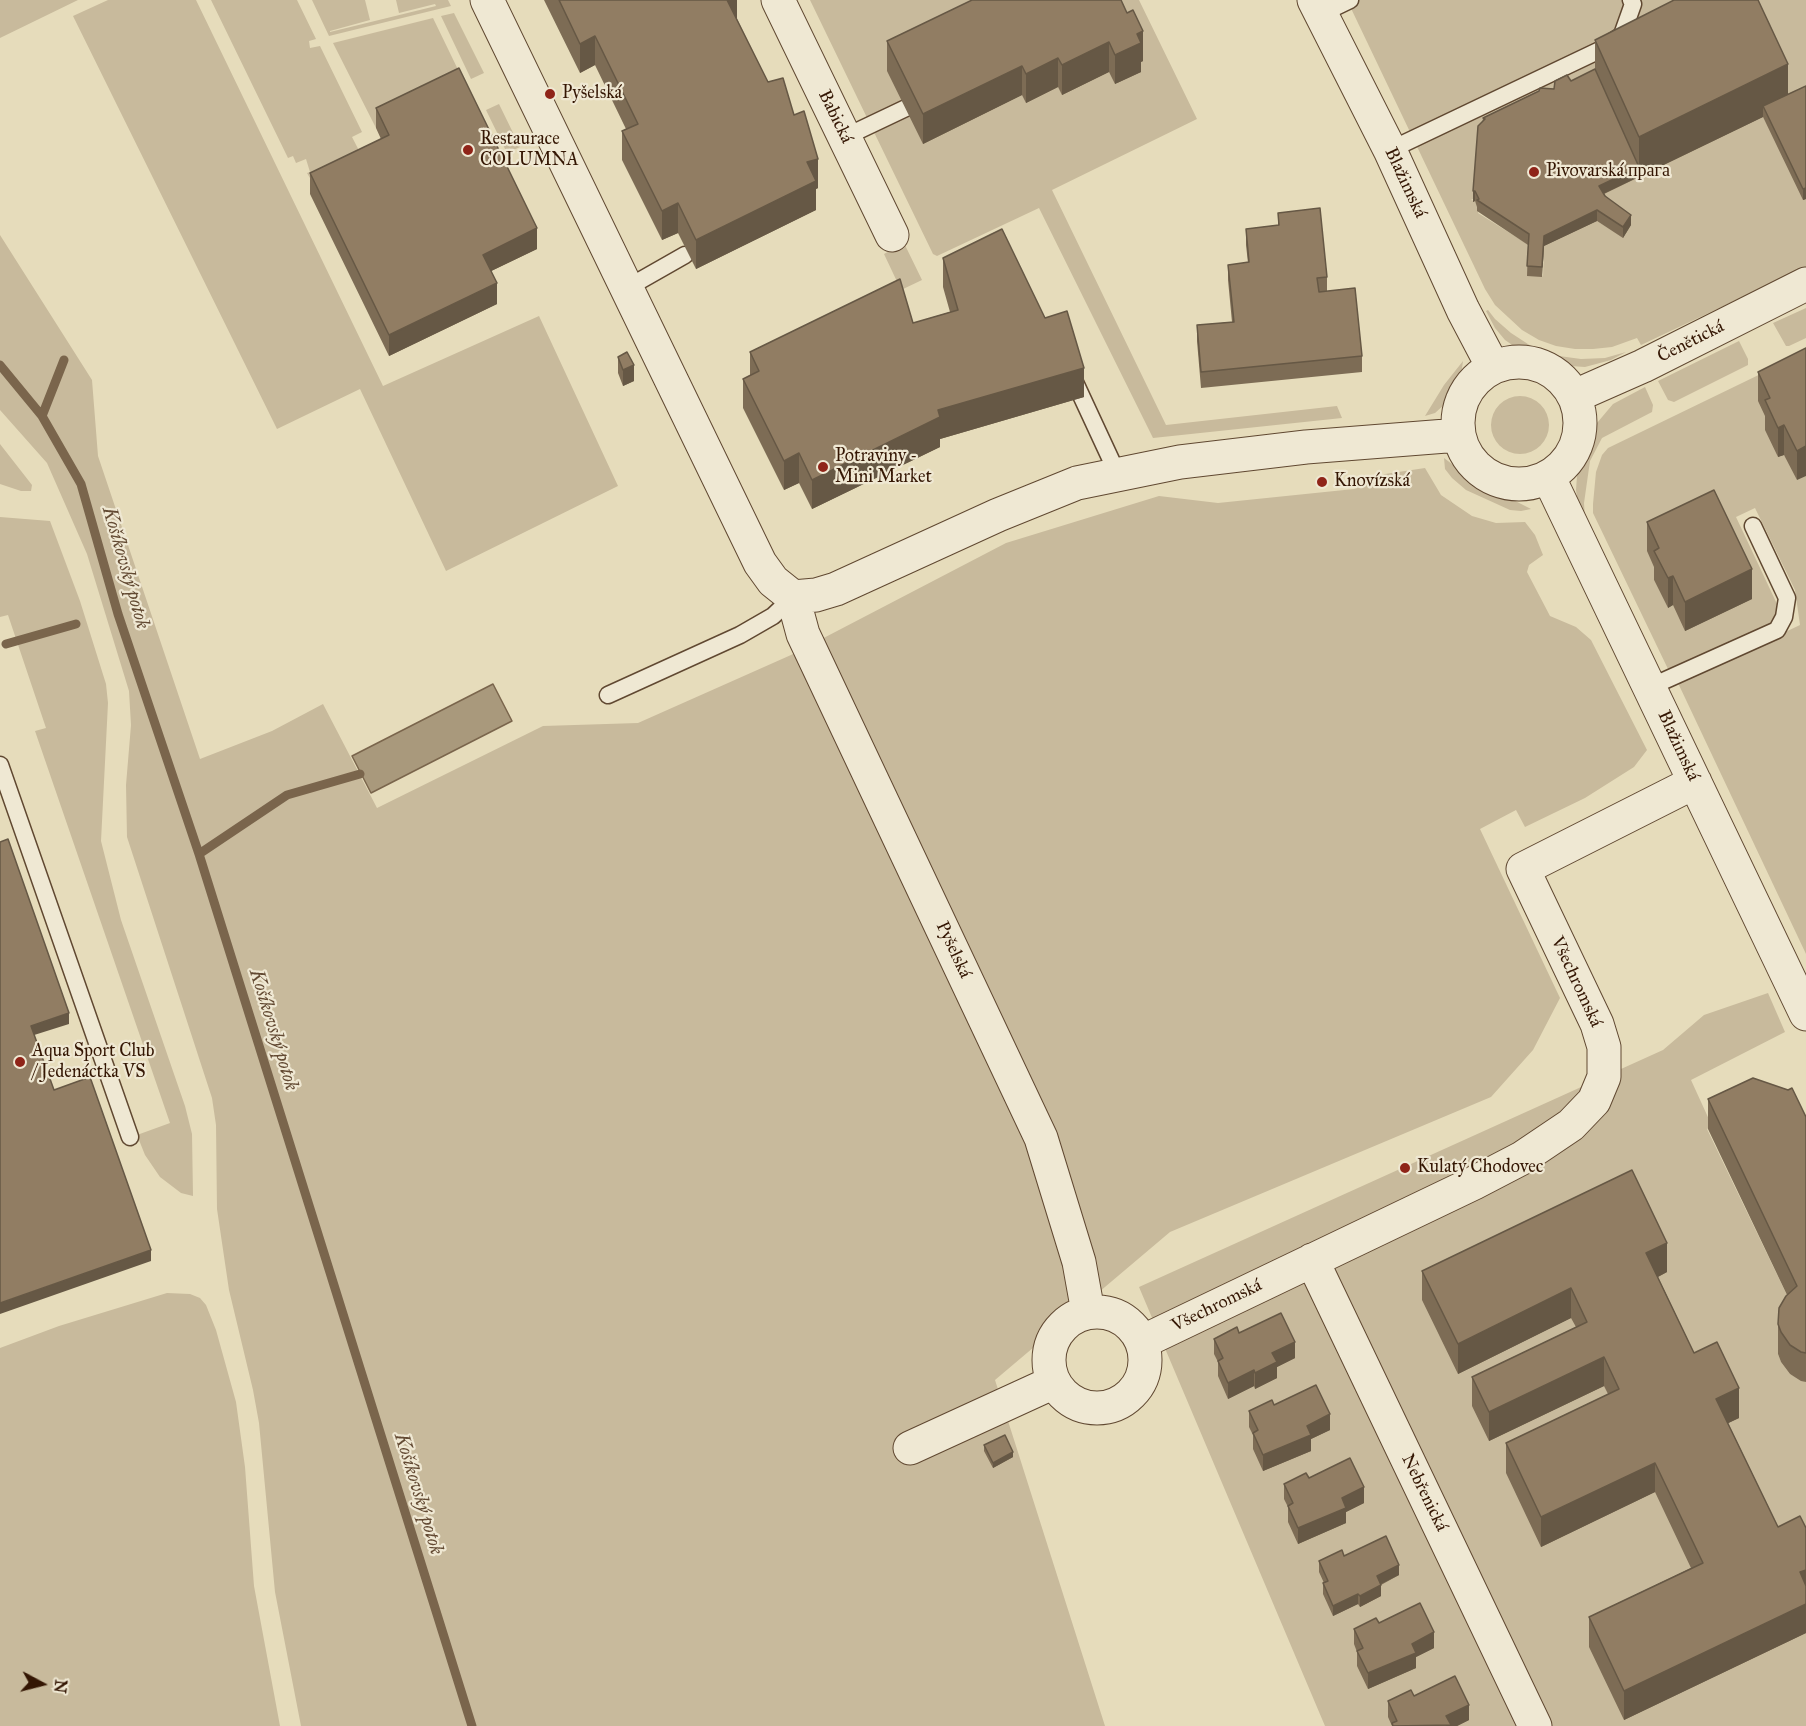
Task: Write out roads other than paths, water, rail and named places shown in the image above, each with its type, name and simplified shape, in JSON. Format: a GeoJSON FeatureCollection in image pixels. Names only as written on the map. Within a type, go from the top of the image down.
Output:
{"type":"FeatureCollection","features":[{"type":"Feature","properties":{"kind":"street"},"geometry":{"type":"LineString","coordinates":[[487,0],[760,563],[773,581],[793,597],[816,595],[836,589],[998,514],[1077,483],[1180,462],[1295,449],[1459,435]]}},
{"type":"Feature","properties":{"kind":"street","name":"Babická"},"geometry":{"type":"LineString","coordinates":[[778,0],[892,235]]}},
{"type":"Feature","properties":{"kind":"street","name":"Blažimská"},"geometry":{"type":"LineString","coordinates":[[1328,5],[1390,150],[1493,367]]}},
{"type":"Feature","properties":{"kind":"street","name":"Čenětická"},"geometry":{"type":"LineString","coordinates":[[1575,396],[1643,366],[1806,284]]}},
{"type":"Feature","properties":{"kind":"street"},"geometry":{"type":"LineString","coordinates":[[1516,361],[1534,363],[1558,375],[1575,396],[1580,414],[1581,433],[1575,451],[1549,478],[1521,485],[1493,479],[1471,461],[1459,435],[1458,418],[1462,401],[1470,386],[1483,373],[1493,367],[1516,361]]}},
{"type":"Feature","properties":{"kind":"street","name":"Blažimská"},"geometry":{"type":"LineString","coordinates":[[1549,478],[1806,1014]]}},
{"type":"Feature","properties":{"kind":"street","name":"Pyšelská"},"geometry":{"type":"LineString","coordinates":[[793,597],[804,634],[1041,1138],[1079,1262],[1088,1312]]}},
{"type":"Feature","properties":{"kind":"street","name":"Všechromská"},"geometry":{"type":"LineString","coordinates":[[1142,1342],[1474,1183],[1522,1158],[1571,1125],[1594,1101],[1604,1077],[1604,1047],[1599,1031],[1523,869],[1695,782]]}},
{"type":"Feature","properties":{"kind":"street","name":"Nebřenická"},"geometry":{"type":"LineString","coordinates":[[1312,1260],[1535,1726]]}},
{"type":"Feature","properties":{"kind":"street"},"geometry":{"type":"LineString","coordinates":[[1101,1311],[1113,1314],[1136,1330],[1142,1342],[1145,1356],[1140,1383],[1122,1401],[1096,1408],[1084,1406],[1072,1401],[1062,1393],[1054,1382],[1049,1357],[1051,1344],[1065,1323],[1076,1316],[1101,1311]]}},
{"type":"Feature","properties":{"kind":"street"},"geometry":{"type":"LineString","coordinates":[[910,1448],[1054,1382]]}},
{"type":"Feature","properties":{"kind":"lane"},"geometry":{"type":"LineString","coordinates":[[1390,150],[1602,49],[1622,35],[1633,4],[1631,0]]}},
{"type":"Feature","properties":{"kind":"lane"},"geometry":{"type":"LineString","coordinates":[[844,137],[906,108]]}},
{"type":"Feature","properties":{"kind":"lane"},"geometry":{"type":"LineString","coordinates":[[627,288],[685,255]]}},
{"type":"Feature","properties":{"kind":"lane"},"geometry":{"type":"LineString","coordinates":[[1065,360],[1118,475]]}},
{"type":"Feature","properties":{"kind":"lane"},"geometry":{"type":"LineString","coordinates":[[1650,687],[1777,630],[1784,617],[1787,598],[1753,526]]}},
{"type":"Feature","properties":{"kind":"lane"},"geometry":{"type":"LineString","coordinates":[[608,695],[740,635],[773,616],[793,597]]}},
{"type":"Feature","properties":{"kind":"lane"},"geometry":{"type":"LineString","coordinates":[[0,765],[130,1137]]}},
{"type":"Feature","properties":{"kind":"waterway"},"geometry":{"type":"LineString","coordinates":[[42,416],[64,360]]}},
{"type":"Feature","properties":{"kind":"waterway","name":"Košíkovský potok"},"geometry":{"type":"LineString","coordinates":[[0,365],[42,416],[81,484],[118,614],[199,854],[472,1726]]}},
{"type":"Feature","properties":{"kind":"waterway"},"geometry":{"type":"LineString","coordinates":[[6,644],[76,624]]}},
{"type":"Feature","properties":{"kind":"waterway"},"geometry":{"type":"LineString","coordinates":[[199,854],[287,795],[360,774]]}},
{"type":"Feature","properties":{"kind":"place","name":"Pyšelská"},"geometry":{"type":"Point","coordinates":[550,94]}},
{"type":"Feature","properties":{"kind":"place","name":"Restaurace COLUMNA"},"geometry":{"type":"Point","coordinates":[468,150]}},
{"type":"Feature","properties":{"kind":"place","name":"Pivovarská прага"},"geometry":{"type":"Point","coordinates":[1534,172]}},
{"type":"Feature","properties":{"kind":"place","name":"Potraviny - Mini Market"},"geometry":{"type":"Point","coordinates":[823,467]}},
{"type":"Feature","properties":{"kind":"place","name":"Knovízská"},"geometry":{"type":"Point","coordinates":[1322,482]}},
{"type":"Feature","properties":{"kind":"place","name":"Aqua Sport Club / Jedenáctka VS"},"geometry":{"type":"Point","coordinates":[20,1062]}},
{"type":"Feature","properties":{"kind":"place","name":"Kulatý Chodovec"},"geometry":{"type":"Point","coordinates":[1405,1168]}}]}
